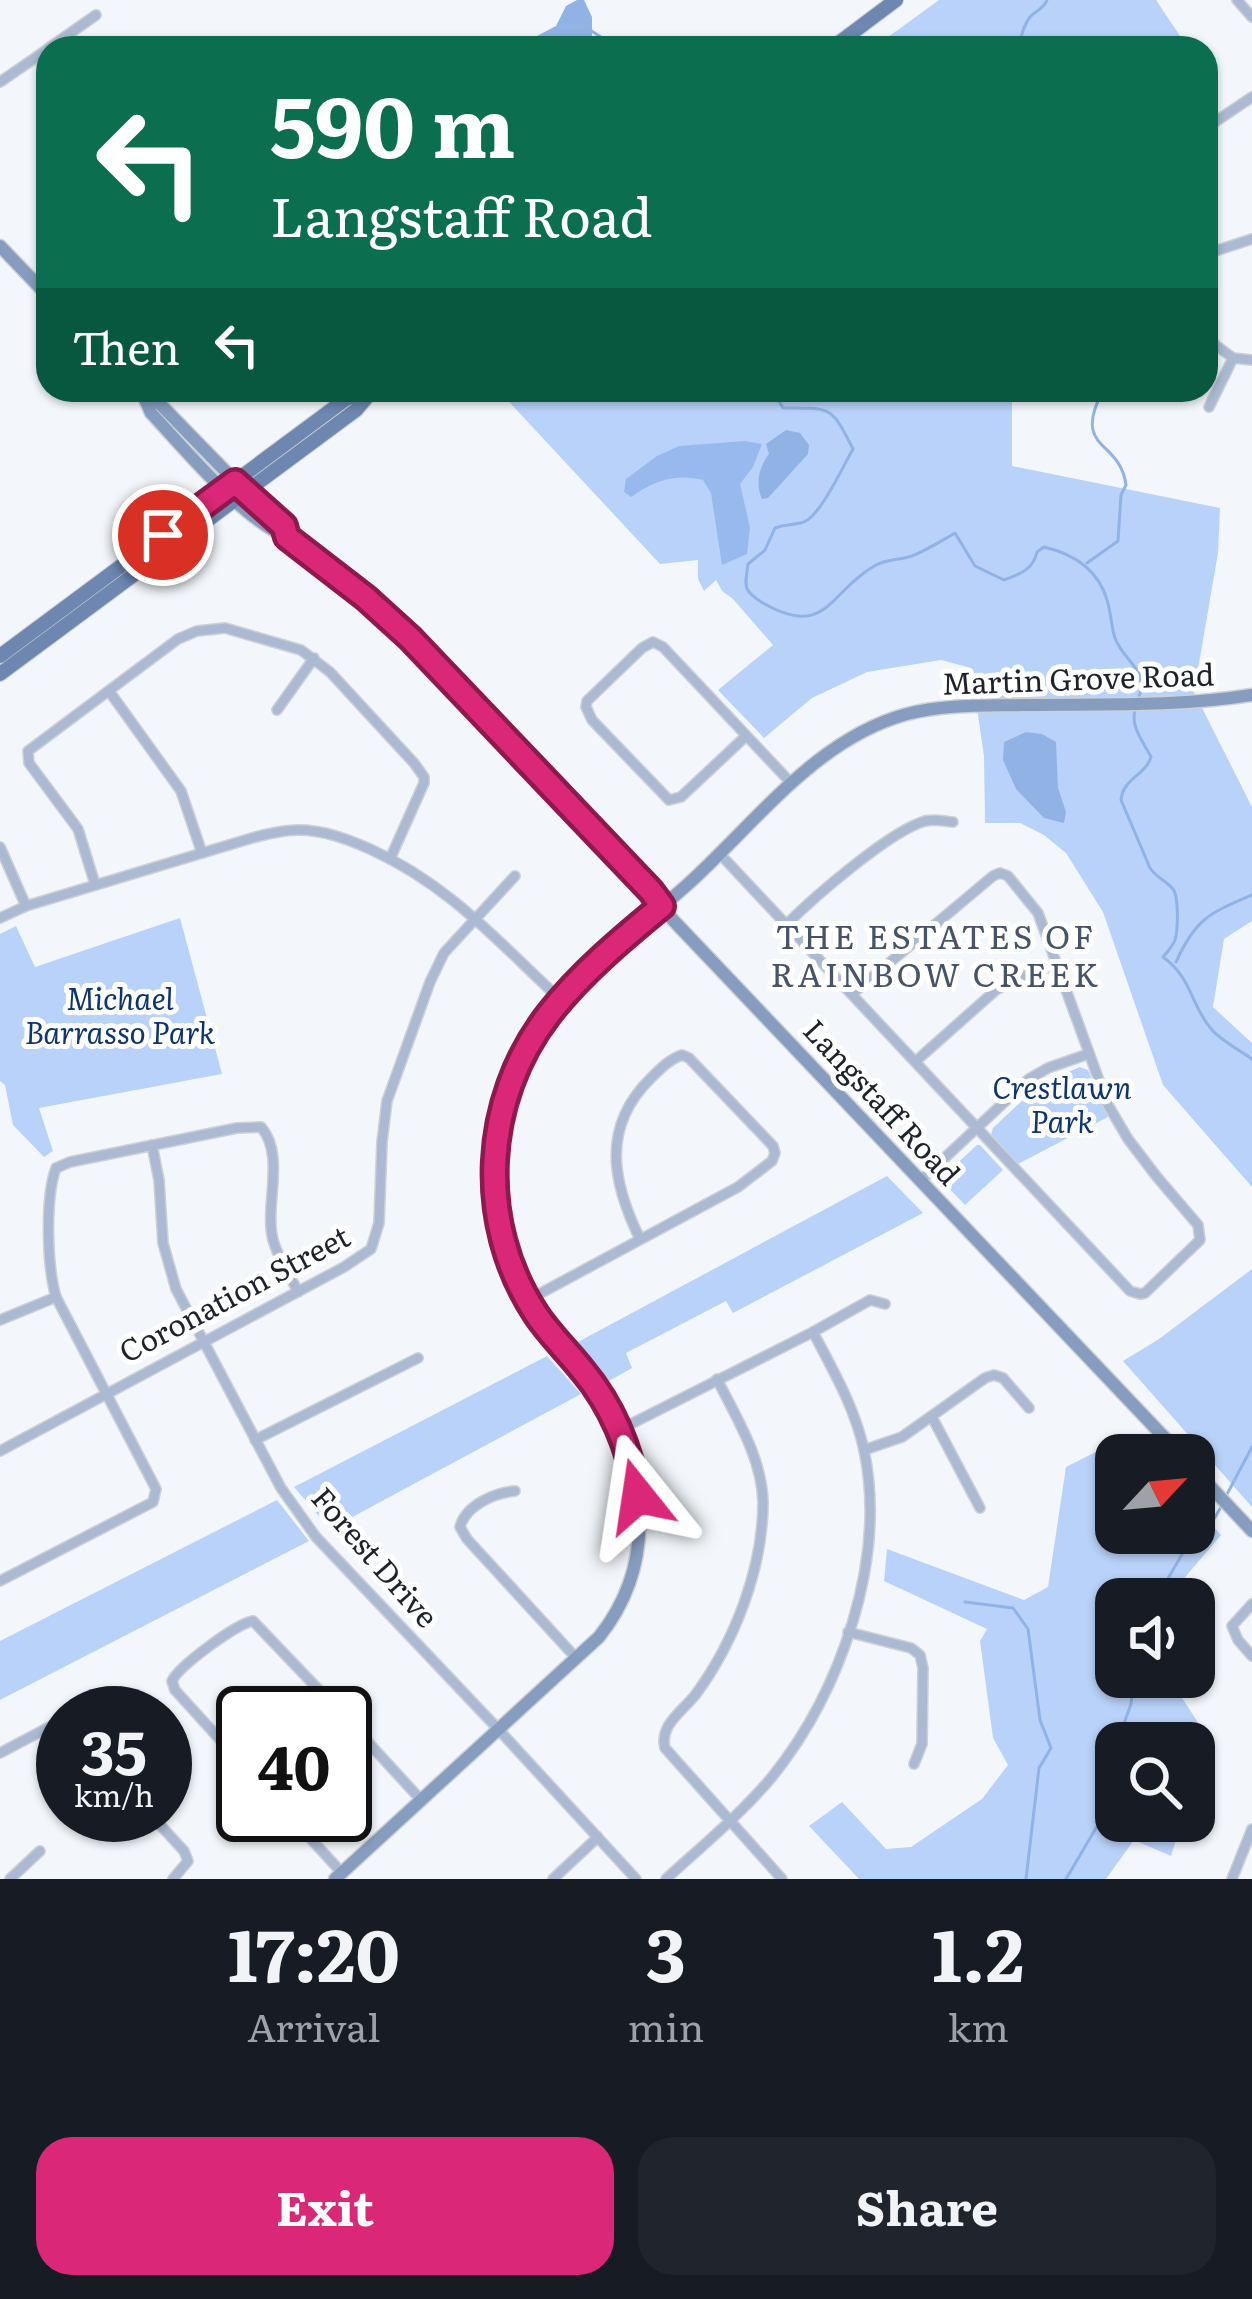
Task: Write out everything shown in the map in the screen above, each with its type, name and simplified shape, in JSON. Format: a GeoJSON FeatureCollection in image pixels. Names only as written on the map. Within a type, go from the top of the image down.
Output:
{"type":"FeatureCollection","features":[{"type":"Feature","properties":{"kind":"main road"},"geometry":{"type":"LineString","coordinates":[[848,36],[896,0]]}},
{"type":"Feature","properties":{"kind":"main road"},"geometry":{"type":"LineString","coordinates":[[0,674],[342,402]]}},
{"type":"Feature","properties":{"kind":"main road"},"geometry":{"type":"LineString","coordinates":[[0,656],[235,491]]}},
{"type":"Feature","properties":{"kind":"street"},"geometry":{"type":"LineString","coordinates":[[1237,0],[1252,16]]}},
{"type":"Feature","properties":{"kind":"street"},"geometry":{"type":"LineString","coordinates":[[66,36],[96,15]]}},
{"type":"Feature","properties":{"kind":"street"},"geometry":{"type":"LineString","coordinates":[[0,82],[36,57]]}},
{"type":"Feature","properties":{"kind":"street"},"geometry":{"type":"LineString","coordinates":[[1218,120],[1252,97]]}},
{"type":"Feature","properties":{"kind":"street"},"geometry":{"type":"LineString","coordinates":[[1218,250],[1252,239]]}},
{"type":"Feature","properties":{"kind":"street"},"geometry":{"type":"LineString","coordinates":[[0,245],[36,283]]}},
{"type":"Feature","properties":{"kind":"street"},"geometry":{"type":"LineString","coordinates":[[1218,347],[1233,358],[1252,360]]}},
{"type":"Feature","properties":{"kind":"street"},"geometry":{"type":"LineString","coordinates":[[1218,389],[1233,358]]}},
{"type":"Feature","properties":{"kind":"street","name":"Langstaff Road"},"geometry":{"type":"LineString","coordinates":[[156,402],[275,532],[366,598],[410,638],[1161,1434]]}},
{"type":"Feature","properties":{"kind":"street"},"geometry":{"type":"LineString","coordinates":[[1209,407],[1211,402]]}},
{"type":"Feature","properties":{"kind":"street"},"geometry":{"type":"LineString","coordinates":[[95,884],[78,829],[27,755],[32,746],[178,639],[206,629],[235,630],[287,644],[314,658],[415,763],[424,777],[422,790],[390,859]]}},
{"type":"Feature","properties":{"kind":"street"},"geometry":{"type":"LineString","coordinates":[[746,736],[681,797],[669,800],[592,720],[586,707],[592,695],[642,648],[658,643],[792,784]]}},
{"type":"Feature","properties":{"kind":"street"},"geometry":{"type":"LineString","coordinates":[[277,710],[314,658]]}},
{"type":"Feature","properties":{"kind":"street"},"geometry":{"type":"LineString","coordinates":[[109,691],[181,790],[202,853]]}},
{"type":"Feature","properties":{"kind":"street","name":"Martin Grove Road"},"geometry":{"type":"LineString","coordinates":[[339,1876],[577,1659],[612,1621],[636,1562],[640,1518],[630,1456],[588,1377],[545,1327],[517,1281],[501,1234],[495,1196],[501,1116],[517,1068],[561,1000],[792,784],[846,741],[906,714],[944,707],[1168,703],[1252,695]]}},
{"type":"Feature","properties":{"kind":"street"},"geometry":{"type":"LineString","coordinates":[[787,924],[903,831],[934,820],[953,822]]}},
{"type":"Feature","properties":{"kind":"street"},"geometry":{"type":"LineString","coordinates":[[0,918],[95,884],[268,834],[298,830],[336,835],[430,881],[561,1000]]}},
{"type":"Feature","properties":{"kind":"street"},"geometry":{"type":"LineString","coordinates":[[0,847],[26,906]]}},
{"type":"Feature","properties":{"kind":"street"},"geometry":{"type":"LineString","coordinates":[[720,854],[1130,1291],[1145,1293],[1194,1246],[1201,1233],[1198,1225],[1116,1120],[1100,1088],[1038,913],[1008,876],[1000,873],[852,994]]}},
{"type":"Feature","properties":{"kind":"street"},"geometry":{"type":"LineString","coordinates":[[475,919],[515,876]]}},
{"type":"Feature","properties":{"kind":"street","name":"Coronation Street"},"geometry":{"type":"LineString","coordinates":[[0,1451],[367,1253],[375,1244],[379,1223],[383,1122],[391,1087],[437,964],[475,919]]}},
{"type":"Feature","properties":{"kind":"street"},"geometry":{"type":"LineString","coordinates":[[916,1061],[996,990],[1057,964]]}},
{"type":"Feature","properties":{"kind":"street"},"geometry":{"type":"LineString","coordinates":[[921,1180],[1038,1073],[1088,1054]]}},
{"type":"Feature","properties":{"kind":"street"},"geometry":{"type":"LineString","coordinates":[[527,1300],[640,1239],[738,1186],[775,1157],[772,1146],[686,1056],[674,1057],[654,1075],[622,1121],[615,1154],[617,1182],[640,1239]]}},
{"type":"Feature","properties":{"kind":"street"},"geometry":{"type":"LineString","coordinates":[[0,1581],[153,1502],[156,1489],[56,1297],[49,1264],[56,1168],[152,1145],[261,1127],[267,1134],[272,1164],[273,1239],[298,1292]]}},
{"type":"Feature","properties":{"kind":"street","name":"Forest Drive"},"geometry":{"type":"LineString","coordinates":[[152,1145],[167,1263],[176,1289],[281,1488],[316,1537],[636,1879]]}},
{"type":"Feature","properties":{"kind":"street"},"geometry":{"type":"LineString","coordinates":[[0,1320],[56,1297]]}},
{"type":"Feature","properties":{"kind":"street"},"geometry":{"type":"LineString","coordinates":[[619,1430],[870,1300],[885,1304]]}},
{"type":"Feature","properties":{"kind":"street"},"geometry":{"type":"LineString","coordinates":[[666,1879],[773,1775],[808,1725],[834,1674],[863,1580],[870,1541],[864,1450],[851,1408],[813,1332]]}},
{"type":"Feature","properties":{"kind":"street"},"geometry":{"type":"LineString","coordinates":[[255,1440],[418,1358]]}},
{"type":"Feature","properties":{"kind":"street"},"geometry":{"type":"LineString","coordinates":[[864,1450],[902,1437],[994,1375],[1004,1378],[1029,1408]]}},
{"type":"Feature","properties":{"kind":"street"},"geometry":{"type":"LineString","coordinates":[[717,1379],[753,1451],[763,1498],[759,1547],[725,1645],[697,1693],[662,1738],[665,1748],[782,1879]]}},
{"type":"Feature","properties":{"kind":"street"},"geometry":{"type":"LineString","coordinates":[[932,1417],[980,1508]]}},
{"type":"Feature","properties":{"kind":"street"},"geometry":{"type":"LineString","coordinates":[[515,1491],[499,1493],[466,1513],[460,1527],[577,1659]]}},
{"type":"Feature","properties":{"kind":"street"},"geometry":{"type":"LineString","coordinates":[[1215,1491],[1252,1531]]}},
{"type":"Feature","properties":{"kind":"street"},"geometry":{"type":"LineString","coordinates":[[1252,1604],[1232,1626],[1252,1656]]}},
{"type":"Feature","properties":{"kind":"street"},"geometry":{"type":"LineString","coordinates":[[216,1735],[172,1681],[180,1668],[240,1624],[253,1622],[260,1627],[316,1686]]}},
{"type":"Feature","properties":{"kind":"street"},"geometry":{"type":"LineString","coordinates":[[848,1631],[920,1655],[922,1744],[914,1764]]}},
{"type":"Feature","properties":{"kind":"street"},"geometry":{"type":"LineString","coordinates":[[0,1753],[36,1734]]}},
{"type":"Feature","properties":{"kind":"street"},"geometry":{"type":"LineString","coordinates":[[372,1746],[422,1800]]}},
{"type":"Feature","properties":{"kind":"street"},"geometry":{"type":"LineString","coordinates":[[1232,1879],[1252,1829]]}},
{"type":"Feature","properties":{"kind":"street"},"geometry":{"type":"LineString","coordinates":[[553,1879],[598,1838]]}},
{"type":"Feature","properties":{"kind":"street"},"geometry":{"type":"LineString","coordinates":[[173,1879],[188,1861],[176,1842]]}},
{"type":"Feature","properties":{"kind":"street"},"geometry":{"type":"LineString","coordinates":[[311,1842],[339,1876]]}},
{"type":"Feature","properties":{"kind":"street"},"geometry":{"type":"LineString","coordinates":[[10,1879],[40,1852]]}},
{"type":"Feature","properties":{"kind":"green space"},"geometry":{"type":"Polygon","coordinates":[[[939,0],[1156,0],[1180,36],[890,36],[939,0]]]}},
{"type":"Feature","properties":{"kind":"green space"},"geometry":{"type":"Polygon","coordinates":[[[509,402],[1012,402],[1012,466],[1220,508],[1218,553],[1194,692],[1252,807],[1252,921],[1224,939],[1213,1007],[1252,1043],[1252,1187],[1163,1085],[1103,912],[1066,853],[1020,823],[985,823],[984,756],[971,668],[941,660],[867,672],[812,698],[764,738],[718,690],[773,645],[716,580],[704,591],[698,579],[698,560],[660,564],[509,402]]]}},
{"type":"Feature","properties":{"kind":"green space","name":"Michael Barrasso Park"},"geometry":{"type":"Polygon","coordinates":[[[180,918],[222,1074],[39,1108],[53,1151],[44,1157],[13,1125],[5,1085],[0,1081],[0,934],[16,926],[35,967],[180,918]]]}},
{"type":"Feature","properties":{"kind":"green space","name":"Crestlawn Park"},"geometry":{"type":"Polygon","coordinates":[[[1080,1067],[1088,1070],[1108,1117],[1018,1164],[991,1134],[993,1128],[1040,1084],[1080,1067]]]}},
{"type":"Feature","properties":{"kind":"green space"},"geometry":{"type":"Polygon","coordinates":[[[977,1145],[1003,1170],[965,1205],[940,1179],[977,1145]]]}},
{"type":"Feature","properties":{"kind":"green space"},"geometry":{"type":"Polygon","coordinates":[[[887,1176],[923,1213],[733,1313],[726,1301],[626,1353],[632,1368],[609,1381],[576,1343],[887,1176]]]}},
{"type":"Feature","properties":{"kind":"green space"},"geometry":{"type":"Polygon","coordinates":[[[1252,1269],[1252,1507],[1215,1465],[1215,1434],[1188,1434],[1123,1361],[1252,1269]]]}},
{"type":"Feature","properties":{"kind":"green space"},"geometry":{"type":"Polygon","coordinates":[[[547,1356],[581,1394],[330,1529],[294,1487],[547,1356]]]}},
{"type":"Feature","properties":{"kind":"green space"},"geometry":{"type":"Polygon","coordinates":[[[1095,1452],[1095,1554],[1205,1554],[1184,1578],[1095,1578],[1095,1698],[1182,1698],[1198,1722],[1095,1722],[1095,1842],[1133,1842],[1106,1879],[859,1879],[809,1826],[842,1802],[886,1849],[911,1847],[982,1799],[1008,1765],[993,1738],[980,1641],[987,1629],[884,1581],[887,1549],[1024,1600],[1048,1587],[1066,1467],[1095,1452]]]}},
{"type":"Feature","properties":{"kind":"green space"},"geometry":{"type":"Polygon","coordinates":[[[277,1500],[309,1541],[0,1700],[0,1641],[277,1500]]]}},
{"type":"Feature","properties":{"kind":"green space"},"geometry":{"type":"Polygon","coordinates":[[[1139,1842],[1175,1842],[1171,1856],[1139,1842]]]}},
{"type":"Feature","properties":{"kind":"shaded area"},"geometry":{"type":"Polygon","coordinates":[[[584,0],[592,17],[592,36],[537,36],[556,26],[566,6],[584,0]]]}},
{"type":"Feature","properties":{"kind":"shaded area"},"geometry":{"type":"Polygon","coordinates":[[[786,430],[800,433],[809,445],[808,454],[762,499],[759,482],[769,454],[766,444],[786,430]]]}},
{"type":"Feature","properties":{"kind":"shaded area"},"geometry":{"type":"Polygon","coordinates":[[[762,444],[740,484],[750,528],[747,554],[722,565],[711,493],[703,480],[674,478],[631,497],[624,492],[626,479],[679,446],[762,444]]]}},
{"type":"Feature","properties":{"kind":"shaded area"},"geometry":{"type":"Polygon","coordinates":[[[1026,732],[1056,742],[1064,823],[1044,818],[1016,789],[1003,760],[1004,742],[1026,732]]]}},
{"type":"Feature","properties":{"kind":"waterway"},"geometry":{"type":"LineString","coordinates":[[1022,36],[1028,20],[1047,0]]}},
{"type":"Feature","properties":{"kind":"waterway"},"geometry":{"type":"LineString","coordinates":[[590,30],[599,36]]}},
{"type":"Feature","properties":{"kind":"waterway"},"geometry":{"type":"LineString","coordinates":[[779,402],[783,408],[828,412],[853,449],[811,518],[775,528],[765,550],[748,564],[746,583],[751,595],[784,613],[814,614],[876,565],[912,556],[955,533],[975,566],[1004,580],[1029,567],[1044,547],[1075,559],[1098,580],[1115,638],[1141,679],[1139,697]]}},
{"type":"Feature","properties":{"kind":"waterway"},"geometry":{"type":"LineString","coordinates":[[1087,563],[1118,541],[1126,485],[1122,470],[1095,435],[1092,424],[1098,402]]}},
{"type":"Feature","properties":{"kind":"waterway"},"geometry":{"type":"LineString","coordinates":[[1136,706],[1135,726],[1151,757],[1121,800],[1150,868],[1175,893],[1176,935],[1163,957],[1180,974],[1212,1030],[1252,1059]]}},
{"type":"Feature","properties":{"kind":"waterway"},"geometry":{"type":"LineString","coordinates":[[1176,962],[1206,919],[1252,895]]}},
{"type":"Feature","properties":{"kind":"waterway"},"geometry":{"type":"LineString","coordinates":[[1225,1498],[1252,1447]]}},
{"type":"Feature","properties":{"kind":"waterway"},"geometry":{"type":"LineString","coordinates":[[1168,1578],[1191,1539],[1208,1529],[1221,1507]]}},
{"type":"Feature","properties":{"kind":"waterway"},"geometry":{"type":"LineString","coordinates":[[965,1602],[1013,1608],[1028,1629],[1040,1720],[1051,1748],[1039,1768],[1026,1879]]}},
{"type":"Feature","properties":{"kind":"waterway"},"geometry":{"type":"LineString","coordinates":[[1125,1722],[1132,1698]]}},
{"type":"Feature","properties":{"kind":"waterway"},"geometry":{"type":"LineString","coordinates":[[1066,1879],[1095,1830]]}},
{"type":"Feature","properties":{"kind":"district","name":"THE ESTATES OF RAINBOW CREEK"},"geometry":{"type":"Point","coordinates":[936,956]}},
{"type":"Feature","properties":{"kind":"route"},"geometry":{"type":"LineString","coordinates":[[163,535],[235,482],[284,526],[287,537],[410,638],[662,906],[574,986],[532,1039],[504,1102],[494,1173],[501,1234],[517,1281],[545,1327],[609,1410],[625,1442],[638,1496]]}}]}
